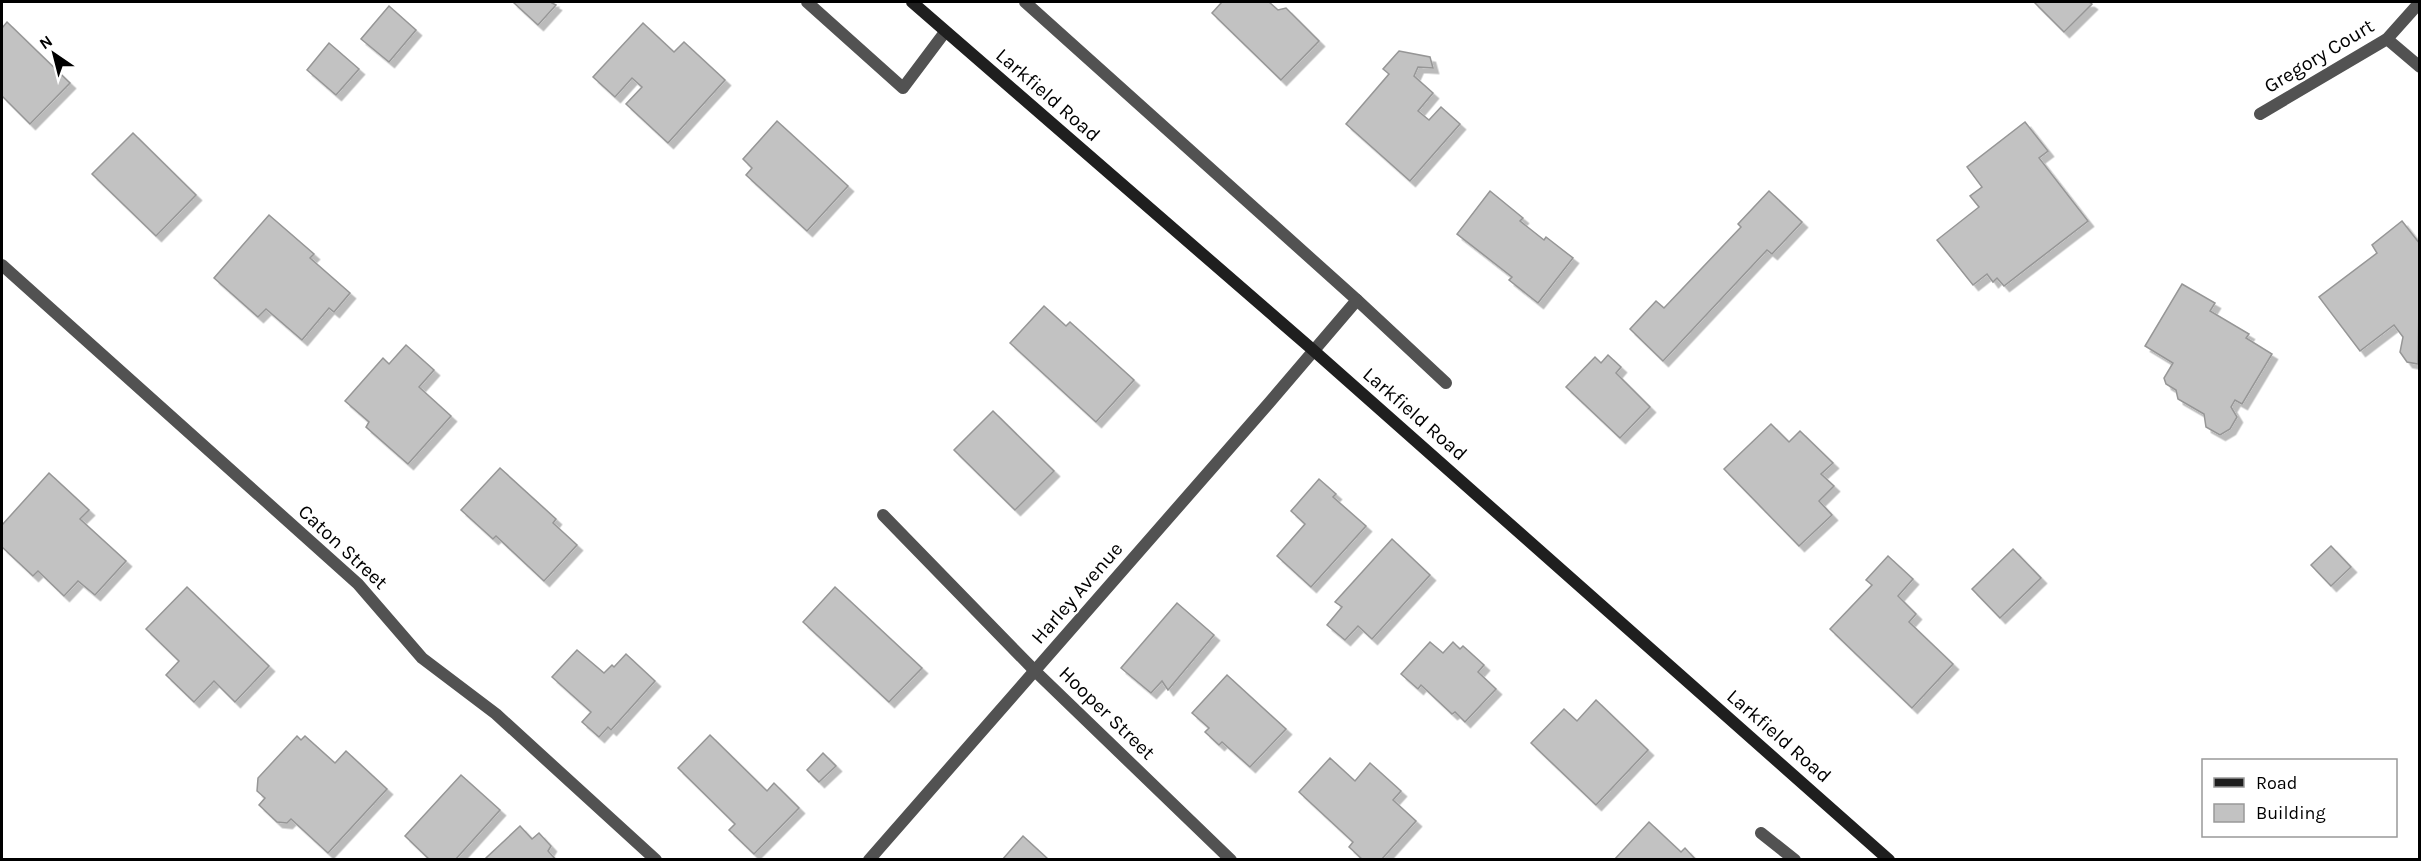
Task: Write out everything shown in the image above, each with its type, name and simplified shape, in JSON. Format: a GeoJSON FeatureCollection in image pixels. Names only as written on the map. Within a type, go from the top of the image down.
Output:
{"type":"FeatureCollection","features":[{"type":"Feature","properties":{"kind":"main road","name":"Larkfield Road"},"geometry":{"type":"LineString","coordinates":[[912,2],[1313,350],[1889,860]]}},
{"type":"Feature","properties":{"kind":"street"},"geometry":{"type":"LineString","coordinates":[[807,2],[903,88],[945,32]]}},
{"type":"Feature","properties":{"kind":"street"},"geometry":{"type":"LineString","coordinates":[[1025,2],[1446,382]]}},
{"type":"Feature","properties":{"kind":"street","name":"Gregory Court"},"geometry":{"type":"LineString","coordinates":[[2260,114],[2387,39],[2420,2]]}},
{"type":"Feature","properties":{"kind":"street"},"geometry":{"type":"LineString","coordinates":[[2387,39],[2420,67]]}},
{"type":"Feature","properties":{"kind":"street","name":"Caton Street"},"geometry":{"type":"LineString","coordinates":[[2,265],[358,584],[422,658],[496,714],[656,860]]}},
{"type":"Feature","properties":{"kind":"street","name":"Harley Avenue"},"geometry":{"type":"LineString","coordinates":[[869,860],[1357,300]]}},
{"type":"Feature","properties":{"kind":"street","name":"Hooper Street"},"geometry":{"type":"LineString","coordinates":[[883,515],[1035,671],[1232,860]]}},
{"type":"Feature","properties":{"kind":"street"},"geometry":{"type":"LineString","coordinates":[[1761,833],[1795,860]]}},
{"type":"Feature","properties":{"kind":"building"},"geometry":{"type":"Polygon","coordinates":[[[513,2],[553,2],[556,5],[538,25],[513,2]]]}},
{"type":"Feature","properties":{"kind":"building"},"geometry":{"type":"Polygon","coordinates":[[[1222,2],[1269,2],[1278,10],[1286,8],[1319,41],[1281,80],[1212,13],[1222,2]]]}},
{"type":"Feature","properties":{"kind":"building"},"geometry":{"type":"Polygon","coordinates":[[[2034,2],[2089,2],[2092,4],[2064,32],[2034,2]]]}},
{"type":"Feature","properties":{"kind":"building"},"geometry":{"type":"Polygon","coordinates":[[[389,6],[416,30],[389,62],[361,39],[389,6]]]}},
{"type":"Feature","properties":{"kind":"building"},"geometry":{"type":"Polygon","coordinates":[[[7,22],[70,83],[30,124],[2,96],[2,28],[7,22]]]}},
{"type":"Feature","properties":{"kind":"building"},"geometry":{"type":"Polygon","coordinates":[[[643,23],[674,52],[684,42],[725,80],[668,143],[626,104],[642,87],[632,78],[615,97],[593,77],[643,23]]]}},
{"type":"Feature","properties":{"kind":"building"},"geometry":{"type":"Polygon","coordinates":[[[329,43],[359,69],[336,95],[307,70],[329,43]]]}},
{"type":"Feature","properties":{"kind":"building"},"geometry":{"type":"Polygon","coordinates":[[[1399,51],[1430,57],[1433,68],[1418,67],[1414,76],[1433,93],[1418,111],[1429,120],[1441,107],[1460,124],[1410,181],[1346,124],[1389,74],[1383,69],[1399,51]]]}},
{"type":"Feature","properties":{"kind":"building"},"geometry":{"type":"Polygon","coordinates":[[[777,121],[848,186],[807,231],[746,175],[752,168],[743,159],[777,121]]]}},
{"type":"Feature","properties":{"kind":"building"},"geometry":{"type":"Polygon","coordinates":[[[2025,122],[2048,151],[2039,158],[2088,221],[2004,286],[1997,278],[1993,282],[1987,274],[1973,285],[1937,240],[1979,207],[1970,196],[1982,187],[1967,167],[2025,122]]]}},
{"type":"Feature","properties":{"kind":"building"},"geometry":{"type":"Polygon","coordinates":[[[133,133],[196,195],[156,236],[92,174],[133,133]]]}},
{"type":"Feature","properties":{"kind":"building"},"geometry":{"type":"Polygon","coordinates":[[[1490,191],[1523,218],[1520,221],[1544,240],[1546,237],[1573,258],[1538,303],[1509,280],[1512,277],[1457,234],[1490,191]]]}},
{"type":"Feature","properties":{"kind":"building"},"geometry":{"type":"Polygon","coordinates":[[[1769,191],[1802,222],[1772,254],[1767,250],[1663,361],[1630,329],[1656,301],[1664,308],[1741,227],[1738,224],[1769,191]]]}},
{"type":"Feature","properties":{"kind":"building"},"geometry":{"type":"Polygon","coordinates":[[[269,215],[314,254],[310,258],[350,293],[334,312],[329,308],[302,340],[266,309],[258,317],[214,278],[269,215]]]}},
{"type":"Feature","properties":{"kind":"building"},"geometry":{"type":"Polygon","coordinates":[[[2402,221],[2420,244],[2418,364],[2407,362],[2400,352],[2403,337],[2394,325],[2360,351],[2319,297],[2377,253],[2372,245],[2402,221]]]}},
{"type":"Feature","properties":{"kind":"building"},"geometry":{"type":"Polygon","coordinates":[[[2182,284],[2215,303],[2210,311],[2249,334],[2246,338],[2272,354],[2242,404],[2235,400],[2231,407],[2237,417],[2230,429],[2220,435],[2206,427],[2204,414],[2178,399],[2176,390],[2166,384],[2164,378],[2173,363],[2145,346],[2182,284]]]}},
{"type":"Feature","properties":{"kind":"building"},"geometry":{"type":"Polygon","coordinates":[[[1044,306],[1066,326],[1070,322],[1134,380],[1096,422],[1010,343],[1044,306]]]}},
{"type":"Feature","properties":{"kind":"building"},"geometry":{"type":"Polygon","coordinates":[[[406,345],[434,370],[419,387],[451,416],[408,464],[366,427],[369,422],[345,401],[383,358],[389,364],[406,345]]]}},
{"type":"Feature","properties":{"kind":"building"},"geometry":{"type":"Polygon","coordinates":[[[1608,355],[1621,367],[1616,373],[1650,407],[1620,438],[1566,387],[1595,357],[1601,363],[1608,355]]]}},
{"type":"Feature","properties":{"kind":"building"},"geometry":{"type":"Polygon","coordinates":[[[993,411],[1054,471],[1015,510],[954,450],[993,411]]]}},
{"type":"Feature","properties":{"kind":"building"},"geometry":{"type":"Polygon","coordinates":[[[1771,424],[1789,442],[1800,431],[1833,463],[1821,474],[1834,486],[1819,501],[1832,515],[1799,546],[1724,469],[1771,424]]]}},
{"type":"Feature","properties":{"kind":"building"},"geometry":{"type":"Polygon","coordinates":[[[500,468],[556,519],[553,523],[577,545],[544,581],[496,536],[493,539],[461,510],[500,468]]]}},
{"type":"Feature","properties":{"kind":"building"},"geometry":{"type":"Polygon","coordinates":[[[49,473],[89,510],[80,519],[126,561],[95,595],[78,581],[64,596],[38,571],[33,576],[2,547],[2,525],[49,473]]]}},
{"type":"Feature","properties":{"kind":"building"},"geometry":{"type":"Polygon","coordinates":[[[1319,479],[1336,494],[1333,497],[1366,526],[1311,587],[1277,556],[1305,524],[1291,511],[1319,479]]]}},
{"type":"Feature","properties":{"kind":"building"},"geometry":{"type":"Polygon","coordinates":[[[1392,539],[1430,575],[1372,639],[1358,626],[1345,640],[1327,625],[1342,607],[1335,602],[1392,539]]]}},
{"type":"Feature","properties":{"kind":"building"},"geometry":{"type":"Polygon","coordinates":[[[2331,546],[2351,567],[2331,586],[2311,565],[2331,546]]]}},
{"type":"Feature","properties":{"kind":"building"},"geometry":{"type":"Polygon","coordinates":[[[2013,549],[2041,578],[2000,618],[1972,589],[2013,549]]]}},
{"type":"Feature","properties":{"kind":"building"},"geometry":{"type":"Polygon","coordinates":[[[1888,556],[1913,579],[1898,596],[1916,614],[1909,622],[1953,664],[1912,708],[1830,629],[1872,585],[1866,580],[1888,556]]]}},
{"type":"Feature","properties":{"kind":"building"},"geometry":{"type":"Polygon","coordinates":[[[187,587],[269,666],[235,702],[214,681],[194,702],[166,675],[179,661],[146,629],[187,587]]]}},
{"type":"Feature","properties":{"kind":"building"},"geometry":{"type":"Polygon","coordinates":[[[835,587],[922,668],[889,702],[803,622],[835,587]]]}},
{"type":"Feature","properties":{"kind":"building"},"geometry":{"type":"Polygon","coordinates":[[[1177,603],[1214,635],[1168,690],[1162,681],[1151,693],[1121,668],[1177,603]]]}},
{"type":"Feature","properties":{"kind":"building"},"geometry":{"type":"Polygon","coordinates":[[[1430,642],[1443,653],[1453,642],[1460,649],[1463,646],[1484,665],[1478,672],[1496,689],[1465,722],[1455,712],[1452,714],[1421,685],[1418,689],[1401,674],[1430,642]]]}},
{"type":"Feature","properties":{"kind":"building"},"geometry":{"type":"Polygon","coordinates":[[[577,650],[604,673],[612,665],[614,667],[626,654],[655,681],[611,730],[608,727],[599,737],[582,722],[591,712],[552,677],[577,650]]]}},
{"type":"Feature","properties":{"kind":"building"},"geometry":{"type":"Polygon","coordinates":[[[1227,675],[1286,729],[1250,767],[1222,742],[1219,745],[1205,732],[1209,728],[1192,713],[1227,675]]]}},
{"type":"Feature","properties":{"kind":"building"},"geometry":{"type":"Polygon","coordinates":[[[1596,700],[1648,750],[1596,805],[1531,743],[1564,709],[1577,721],[1596,700]]]}},
{"type":"Feature","properties":{"kind":"building"},"geometry":{"type":"Polygon","coordinates":[[[710,735],[767,791],[774,783],[799,808],[754,854],[729,830],[735,824],[678,768],[710,735]]]}},
{"type":"Feature","properties":{"kind":"building"},"geometry":{"type":"Polygon","coordinates":[[[297,736],[301,740],[305,736],[335,763],[346,751],[387,789],[328,853],[291,819],[287,823],[277,822],[259,805],[265,798],[257,791],[258,778],[297,736]]]}},
{"type":"Feature","properties":{"kind":"building"},"geometry":{"type":"Polygon","coordinates":[[[823,753],[836,766],[819,782],[807,770],[823,753]]]}},
{"type":"Feature","properties":{"kind":"building"},"geometry":{"type":"Polygon","coordinates":[[[1330,758],[1355,781],[1370,763],[1401,791],[1393,800],[1416,821],[1381,860],[1363,860],[1349,847],[1353,842],[1299,792],[1330,758]]]}},
{"type":"Feature","properties":{"kind":"building"},"geometry":{"type":"Polygon","coordinates":[[[461,775],[500,810],[455,860],[430,860],[405,836],[461,775]]]}},
{"type":"Feature","properties":{"kind":"building"},"geometry":{"type":"Polygon","coordinates":[[[1649,822],[1681,852],[1685,848],[1696,860],[1614,860],[1649,822]]]}},
{"type":"Feature","properties":{"kind":"building"},"geometry":{"type":"Polygon","coordinates":[[[520,826],[532,839],[539,833],[551,846],[548,851],[556,860],[487,860],[486,858],[520,826]]]}},
{"type":"Feature","properties":{"kind":"building"},"geometry":{"type":"Polygon","coordinates":[[[1023,836],[1049,860],[1002,860],[1023,836]]]}}]}
